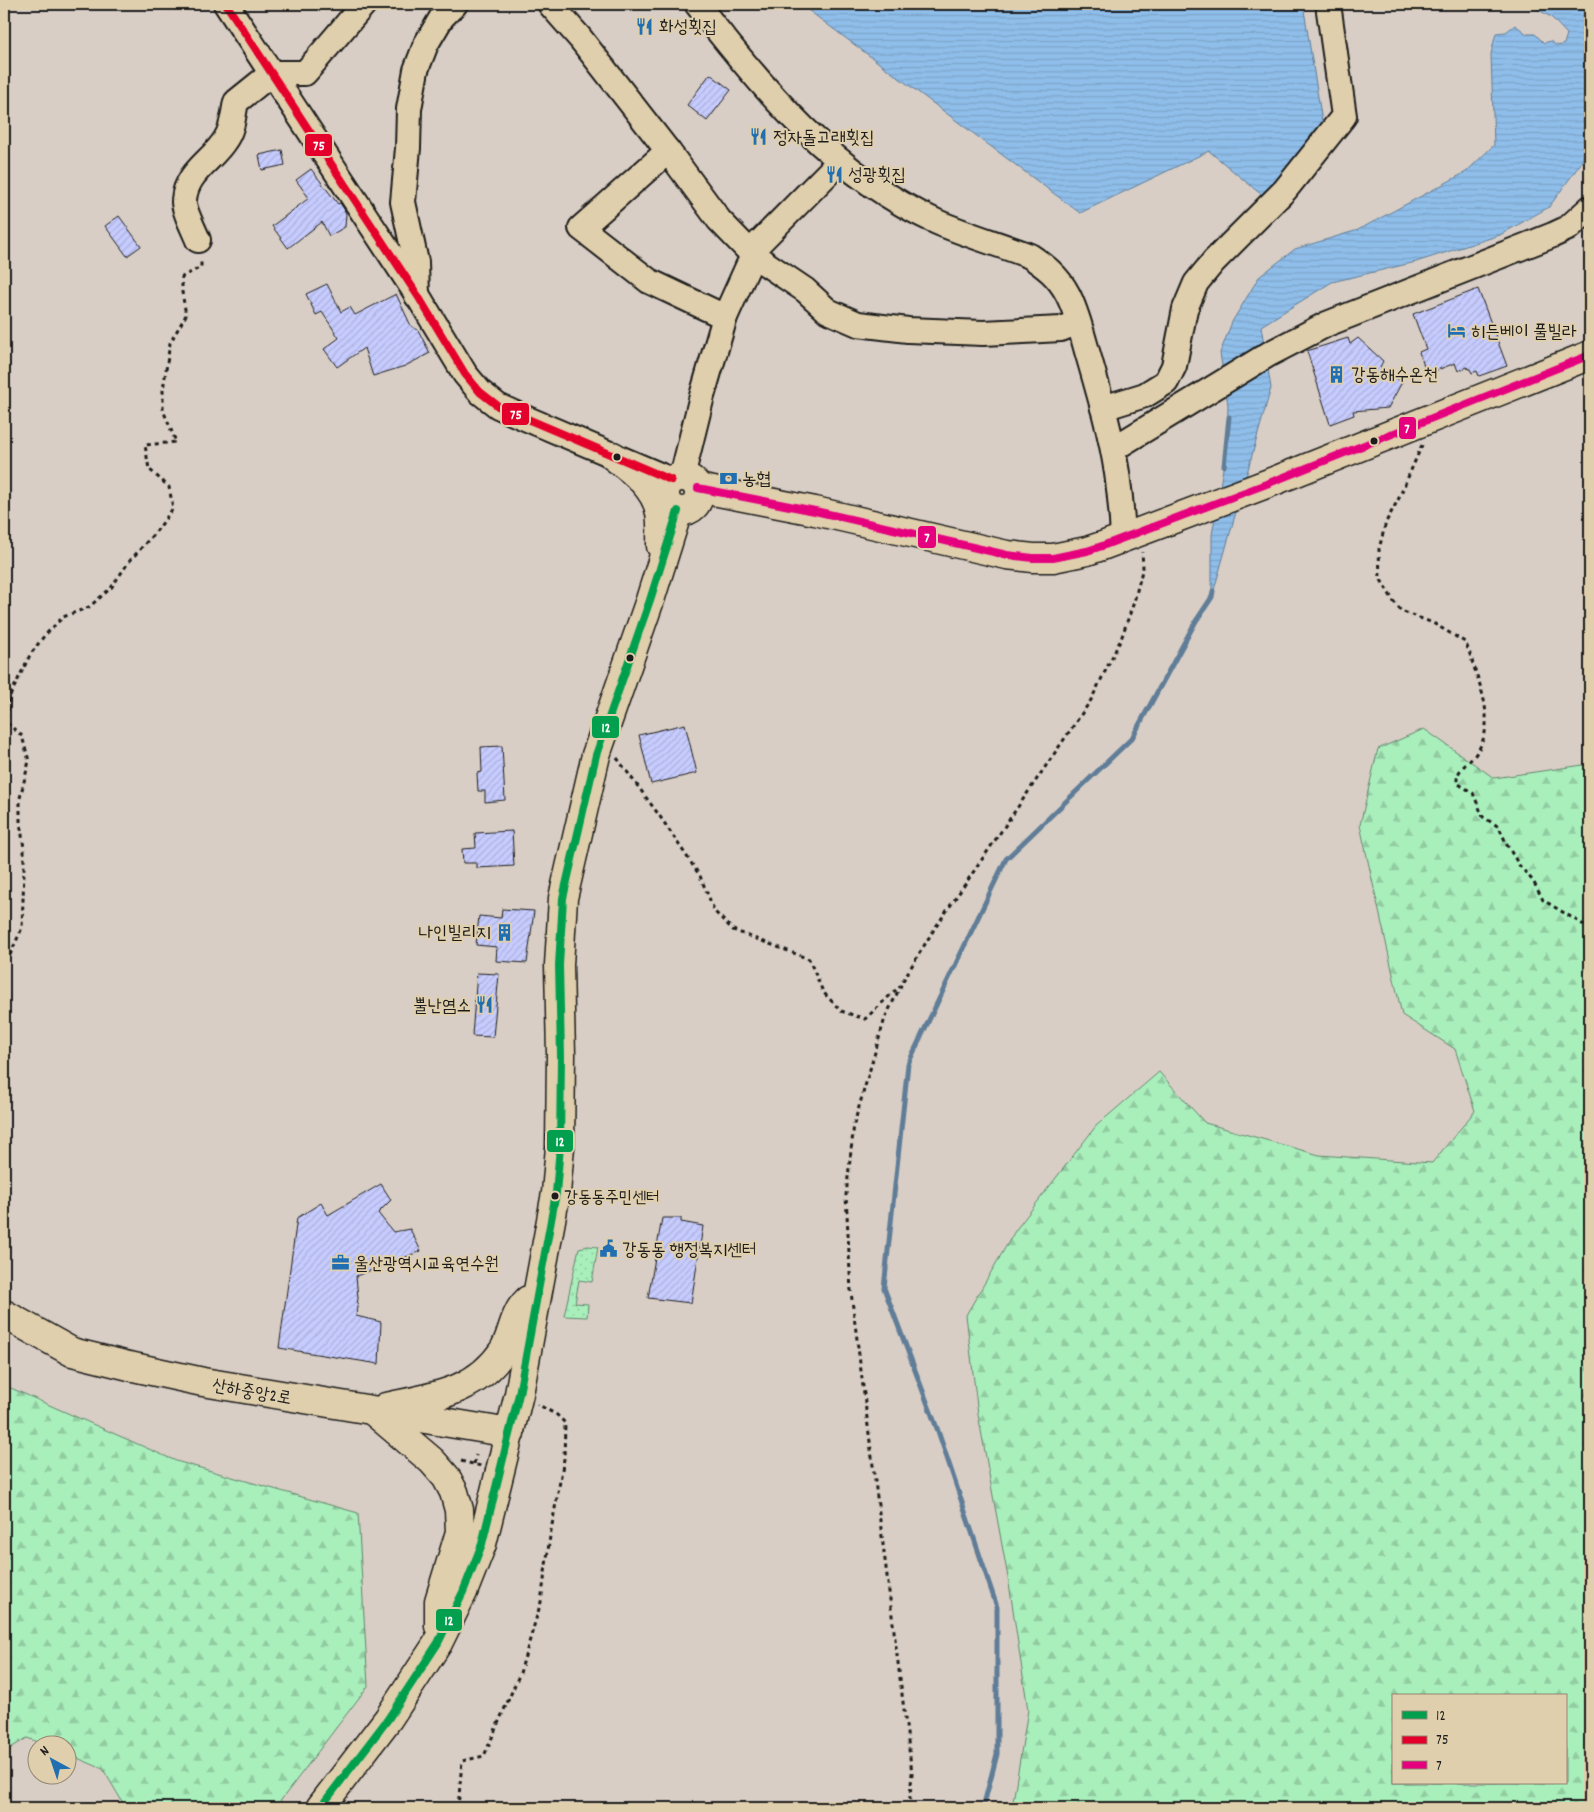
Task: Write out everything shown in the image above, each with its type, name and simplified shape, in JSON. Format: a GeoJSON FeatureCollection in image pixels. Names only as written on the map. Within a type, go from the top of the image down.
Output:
{"type":"FeatureCollection","features":[{"type":"Feature","properties":{"kind":"main road"},"geometry":{"type":"LineString","coordinates":[[684,482],[1006,555],[1052,558],[1087,551],[1174,520],[1590,355]]}},
{"type":"Feature","properties":{"kind":"main road"},"geometry":{"type":"LineString","coordinates":[[613,456],[633,471],[654,497],[660,512],[662,558]]}},
{"type":"Feature","properties":{"kind":"main road"},"geometry":{"type":"LineString","coordinates":[[320,1808],[388,1719],[438,1643],[463,1592],[482,1544],[519,1394],[556,1194],[560,1147],[561,1055],[559,965],[564,898],[596,755],[650,600],[662,558],[678,511],[688,510],[694,506],[699,496],[684,482]]}},
{"type":"Feature","properties":{"kind":"main road"},"geometry":{"type":"LineString","coordinates":[[373,1411],[443,1394],[468,1385],[488,1370],[504,1350],[518,1312],[539,1286]]}},
{"type":"Feature","properties":{"kind":"main road","name":"산하중앙2로"},"geometry":{"type":"LineString","coordinates":[[4,1314],[72,1352],[202,1382],[510,1433]]}},
{"type":"Feature","properties":{"kind":"main road"},"geometry":{"type":"LineString","coordinates":[[373,1411],[432,1461],[446,1477],[454,1492],[459,1510],[460,1532],[440,1601],[438,1643]]}},
{"type":"Feature","properties":{"kind":"street"},"geometry":{"type":"LineString","coordinates":[[226,4],[418,296],[465,374],[480,392],[498,406],[613,456],[684,482],[702,396],[725,317],[758,244],[840,161]]}},
{"type":"Feature","properties":{"kind":"street"},"geometry":{"type":"LineString","coordinates":[[198,240],[184,202],[187,184],[224,142],[231,130],[236,102],[272,73],[305,73],[364,4]]}},
{"type":"Feature","properties":{"kind":"street"},"geometry":{"type":"LineString","coordinates":[[418,296],[416,262],[403,202],[408,148],[409,109],[416,70],[426,44],[442,17],[455,4]]}},
{"type":"Feature","properties":{"kind":"street"},"geometry":{"type":"LineString","coordinates":[[550,4],[580,38],[719,220],[753,255],[805,290],[828,311],[858,324],[908,330],[983,333],[1060,330],[1078,322]]}},
{"type":"Feature","properties":{"kind":"street"},"geometry":{"type":"LineString","coordinates":[[697,4],[766,90],[803,128],[840,161],[875,187],[923,215],[937,222],[1030,256],[1055,274],[1067,294],[1078,322],[1103,408],[1133,534]]}},
{"type":"Feature","properties":{"kind":"street"},"geometry":{"type":"LineString","coordinates":[[1103,408],[1145,395],[1166,382],[1174,366],[1185,309],[1196,283],[1214,260],[1285,190],[1344,116],[1328,4]]}},
{"type":"Feature","properties":{"kind":"street"},"geometry":{"type":"LineString","coordinates":[[668,151],[581,228],[649,281],[725,317]]}},
{"type":"Feature","properties":{"kind":"street"},"geometry":{"type":"LineString","coordinates":[[1113,450],[1270,354],[1327,324],[1552,236],[1568,228],[1590,208]]}},
{"type":"Feature","properties":{"kind":"path"},"geometry":{"type":"LineString","coordinates":[[4,960],[9,957],[22,928],[24,848],[20,822],[20,798],[29,761],[22,736],[7,723],[9,698],[30,655],[44,636],[63,617],[89,607],[111,588],[128,563],[160,528],[173,508],[169,487],[149,469],[145,445],[176,442],[163,410],[163,390],[170,343],[186,315],[182,292],[182,277],[201,267],[198,240]]}},
{"type":"Feature","properties":{"kind":"path"},"geometry":{"type":"LineString","coordinates":[[1430,420],[1420,451],[1386,522],[1379,549],[1380,578],[1401,611],[1433,623],[1465,642],[1483,693],[1486,725],[1484,738],[1474,756],[1456,776],[1457,783],[1473,792],[1483,817],[1499,827],[1507,846],[1519,865],[1533,881],[1543,900],[1584,925],[1590,934]]}},
{"type":"Feature","properties":{"kind":"path"},"geometry":{"type":"LineString","coordinates":[[909,1808],[912,1773],[851,1292],[846,1195],[854,1124],[885,1018],[902,984],[933,932],[1091,700],[1121,639],[1134,602],[1142,567],[1133,534]]}},
{"type":"Feature","properties":{"kind":"path"},"geometry":{"type":"LineString","coordinates":[[602,737],[694,868],[715,912],[733,930],[809,959],[823,992],[841,1010],[865,1020],[902,984]]}},
{"type":"Feature","properties":{"kind":"path"},"geometry":{"type":"LineString","coordinates":[[458,1808],[462,1761],[484,1756],[522,1664],[541,1602],[550,1536],[564,1459],[566,1423],[557,1415],[519,1394]]}},
{"type":"Feature","properties":{"kind":"path"},"geometry":{"type":"LineString","coordinates":[[474,1464],[476,1455]]}},
{"type":"Feature","properties":{"kind":"path"},"geometry":{"type":"LineString","coordinates":[[454,1460],[484,1466]]}},
{"type":"Feature","properties":{"kind":"green space"},"geometry":{"type":"Polygon","coordinates":[[[1424,729],[1494,778],[1590,764],[1590,1808],[1012,1808],[1028,1710],[1009,1583],[978,1414],[966,1315],[1015,1231],[1096,1126],[1159,1072],[1205,1123],[1319,1155],[1432,1163],[1475,1111],[1455,1049],[1402,1015],[1360,825],[1378,749],[1424,729]]]}},
{"type":"Feature","properties":{"kind":"green space"},"geometry":{"type":"Polygon","coordinates":[[[588,1246],[598,1247],[592,1282],[579,1280],[575,1303],[588,1304],[587,1317],[564,1316],[579,1248],[588,1246]]]}},
{"type":"Feature","properties":{"kind":"green space"},"geometry":{"type":"Polygon","coordinates":[[[4,1385],[176,1461],[358,1513],[368,1686],[275,1808],[126,1808],[103,1769],[78,1758],[78,1734],[28,1734],[28,1738],[4,1752],[4,1385]]]}},
{"type":"Feature","properties":{"kind":"water"},"geometry":{"type":"Polygon","coordinates":[[[800,4],[1303,4],[1325,140],[1263,196],[1209,151],[1080,213],[800,4]]]}},
{"type":"Feature","properties":{"kind":"water"},"geometry":{"type":"Polygon","coordinates":[[[1528,4],[1590,4],[1590,139],[1581,163],[1549,207],[1500,235],[1416,262],[1332,282],[1261,326],[1271,388],[1212,597],[1212,535],[1227,444],[1228,405],[1220,353],[1232,322],[1259,277],[1295,249],[1358,230],[1466,172],[1494,145],[1491,54],[1496,33],[1506,32],[1515,25],[1527,34],[1535,34],[1544,43],[1550,41],[1558,45],[1564,44],[1567,34],[1551,17],[1528,4]]]}},
{"type":"Feature","properties":{"kind":"building"},"geometry":{"type":"Polygon","coordinates":[[[710,74],[731,90],[707,121],[687,105],[710,74]]]}},
{"type":"Feature","properties":{"kind":"building"},"geometry":{"type":"Polygon","coordinates":[[[282,150],[285,165],[262,170],[259,155],[282,150]]]}},
{"type":"Feature","properties":{"kind":"building"},"geometry":{"type":"Polygon","coordinates":[[[311,169],[344,209],[346,214],[345,227],[329,236],[322,222],[288,248],[272,226],[309,198],[296,180],[311,169]]]}},
{"type":"Feature","properties":{"kind":"building"},"geometry":{"type":"Polygon","coordinates":[[[119,216],[141,246],[127,256],[105,226],[119,216]]]}},
{"type":"Feature","properties":{"kind":"building"},"geometry":{"type":"Polygon","coordinates":[[[327,284],[341,312],[350,307],[355,315],[396,294],[411,326],[418,330],[430,353],[405,366],[373,376],[364,348],[337,367],[324,349],[339,338],[322,312],[316,315],[306,294],[327,284]]]}},
{"type":"Feature","properties":{"kind":"building","name":"히든베이 풀빌라"},"geometry":{"type":"Polygon","coordinates":[[[1478,289],[1507,366],[1479,376],[1477,371],[1472,373],[1467,367],[1458,371],[1455,363],[1427,374],[1419,352],[1426,349],[1413,314],[1478,289]]]}},
{"type":"Feature","properties":{"kind":"building","name":"강동해수온천"},"geometry":{"type":"Polygon","coordinates":[[[1348,338],[1350,344],[1358,338],[1383,361],[1380,367],[1402,382],[1388,408],[1353,411],[1354,415],[1330,424],[1307,351],[1348,338]]]}},
{"type":"Feature","properties":{"kind":"building"},"geometry":{"type":"Polygon","coordinates":[[[685,724],[697,773],[651,784],[639,735],[685,724]]]}},
{"type":"Feature","properties":{"kind":"building"},"geometry":{"type":"Polygon","coordinates":[[[502,746],[505,800],[485,802],[485,791],[478,791],[477,773],[482,772],[481,747],[502,746]]]}},
{"type":"Feature","properties":{"kind":"building"},"geometry":{"type":"Polygon","coordinates":[[[512,831],[514,866],[477,868],[477,863],[463,863],[462,849],[476,848],[475,833],[512,831]]]}},
{"type":"Feature","properties":{"kind":"building","name":"나인빌리지"},"geometry":{"type":"Polygon","coordinates":[[[502,909],[534,911],[527,963],[496,961],[497,947],[476,945],[479,916],[501,918],[502,909]]]}},
{"type":"Feature","properties":{"kind":"building","name":"뿔난염소"},"geometry":{"type":"Polygon","coordinates":[[[477,973],[499,974],[493,1037],[472,1036],[477,973]]]}},
{"type":"Feature","properties":{"kind":"building","name":"울산광역시교육연수원"},"geometry":{"type":"Polygon","coordinates":[[[381,1184],[391,1200],[378,1213],[393,1232],[410,1229],[421,1251],[356,1276],[358,1298],[356,1316],[381,1322],[379,1364],[279,1348],[297,1218],[321,1203],[328,1215],[381,1184]]]}},
{"type":"Feature","properties":{"kind":"building","name":"강동동 행정복지센터"},"geometry":{"type":"Polygon","coordinates":[[[662,1218],[681,1218],[681,1222],[703,1226],[691,1303],[648,1298],[662,1218]]]}},
{"type":"Feature","properties":{"kind":"waterway"},"geometry":{"type":"LineString","coordinates":[[1224,466],[1229,417]]}},
{"type":"Feature","properties":{"kind":"waterway"},"geometry":{"type":"LineString","coordinates":[[983,1808],[997,1754],[997,1607],[938,1431],[884,1288],[908,1064],[1006,859],[1132,738],[1196,621],[1212,597],[1213,591]]}},
{"type":"Feature","properties":{"kind":"transit line","name":"75"},"geometry":{"type":"LineString","coordinates":[[226,4],[418,296],[465,374],[480,392],[498,406],[671,480]]}},
{"type":"Feature","properties":{"kind":"transit line","name":"7"},"geometry":{"type":"LineString","coordinates":[[698,488],[815,511],[1007,555],[1053,558],[1102,546],[1269,483],[1590,355]]}},
{"type":"Feature","properties":{"kind":"transit line","name":"12"},"geometry":{"type":"LineString","coordinates":[[320,1808],[388,1719],[438,1643],[463,1592],[482,1544],[519,1394],[556,1193],[560,1147],[561,1055],[559,965],[563,898],[596,755],[650,600],[678,511]]}},
{"type":"Feature","properties":{"kind":"place","name":"화성횟집"},"geometry":{"type":"Point","coordinates":[645,26]}},
{"type":"Feature","properties":{"kind":"place","name":"정자돌고래횟집"},"geometry":{"type":"Point","coordinates":[759,137]}},
{"type":"Feature","properties":{"kind":"place","name":"성광횟집"},"geometry":{"type":"Point","coordinates":[834,174]}},
{"type":"Feature","properties":{"kind":"place","name":"히든베이 풀빌라"},"geometry":{"type":"Point","coordinates":[1457,331]}},
{"type":"Feature","properties":{"kind":"place","name":"강동해수온천"},"geometry":{"type":"Point","coordinates":[1337,374]}},
{"type":"Feature","properties":{"kind":"place","name":"농협"},"geometry":{"type":"Point","coordinates":[728,478]}},
{"type":"Feature","properties":{"kind":"place","name":"나인빌리지"},"geometry":{"type":"Point","coordinates":[505,932]}},
{"type":"Feature","properties":{"kind":"place","name":"뿔난염소"},"geometry":{"type":"Point","coordinates":[485,1005]}},
{"type":"Feature","properties":{"kind":"place","name":"강동동주민센터"},"geometry":{"type":"Point","coordinates":[555,1196]}},
{"type":"Feature","properties":{"kind":"place","name":"강동동 행정복지센터"},"geometry":{"type":"Point","coordinates":[608,1249]}},
{"type":"Feature","properties":{"kind":"place","name":"울산광역시교육연수원"},"geometry":{"type":"Point","coordinates":[340,1263]}}]}
